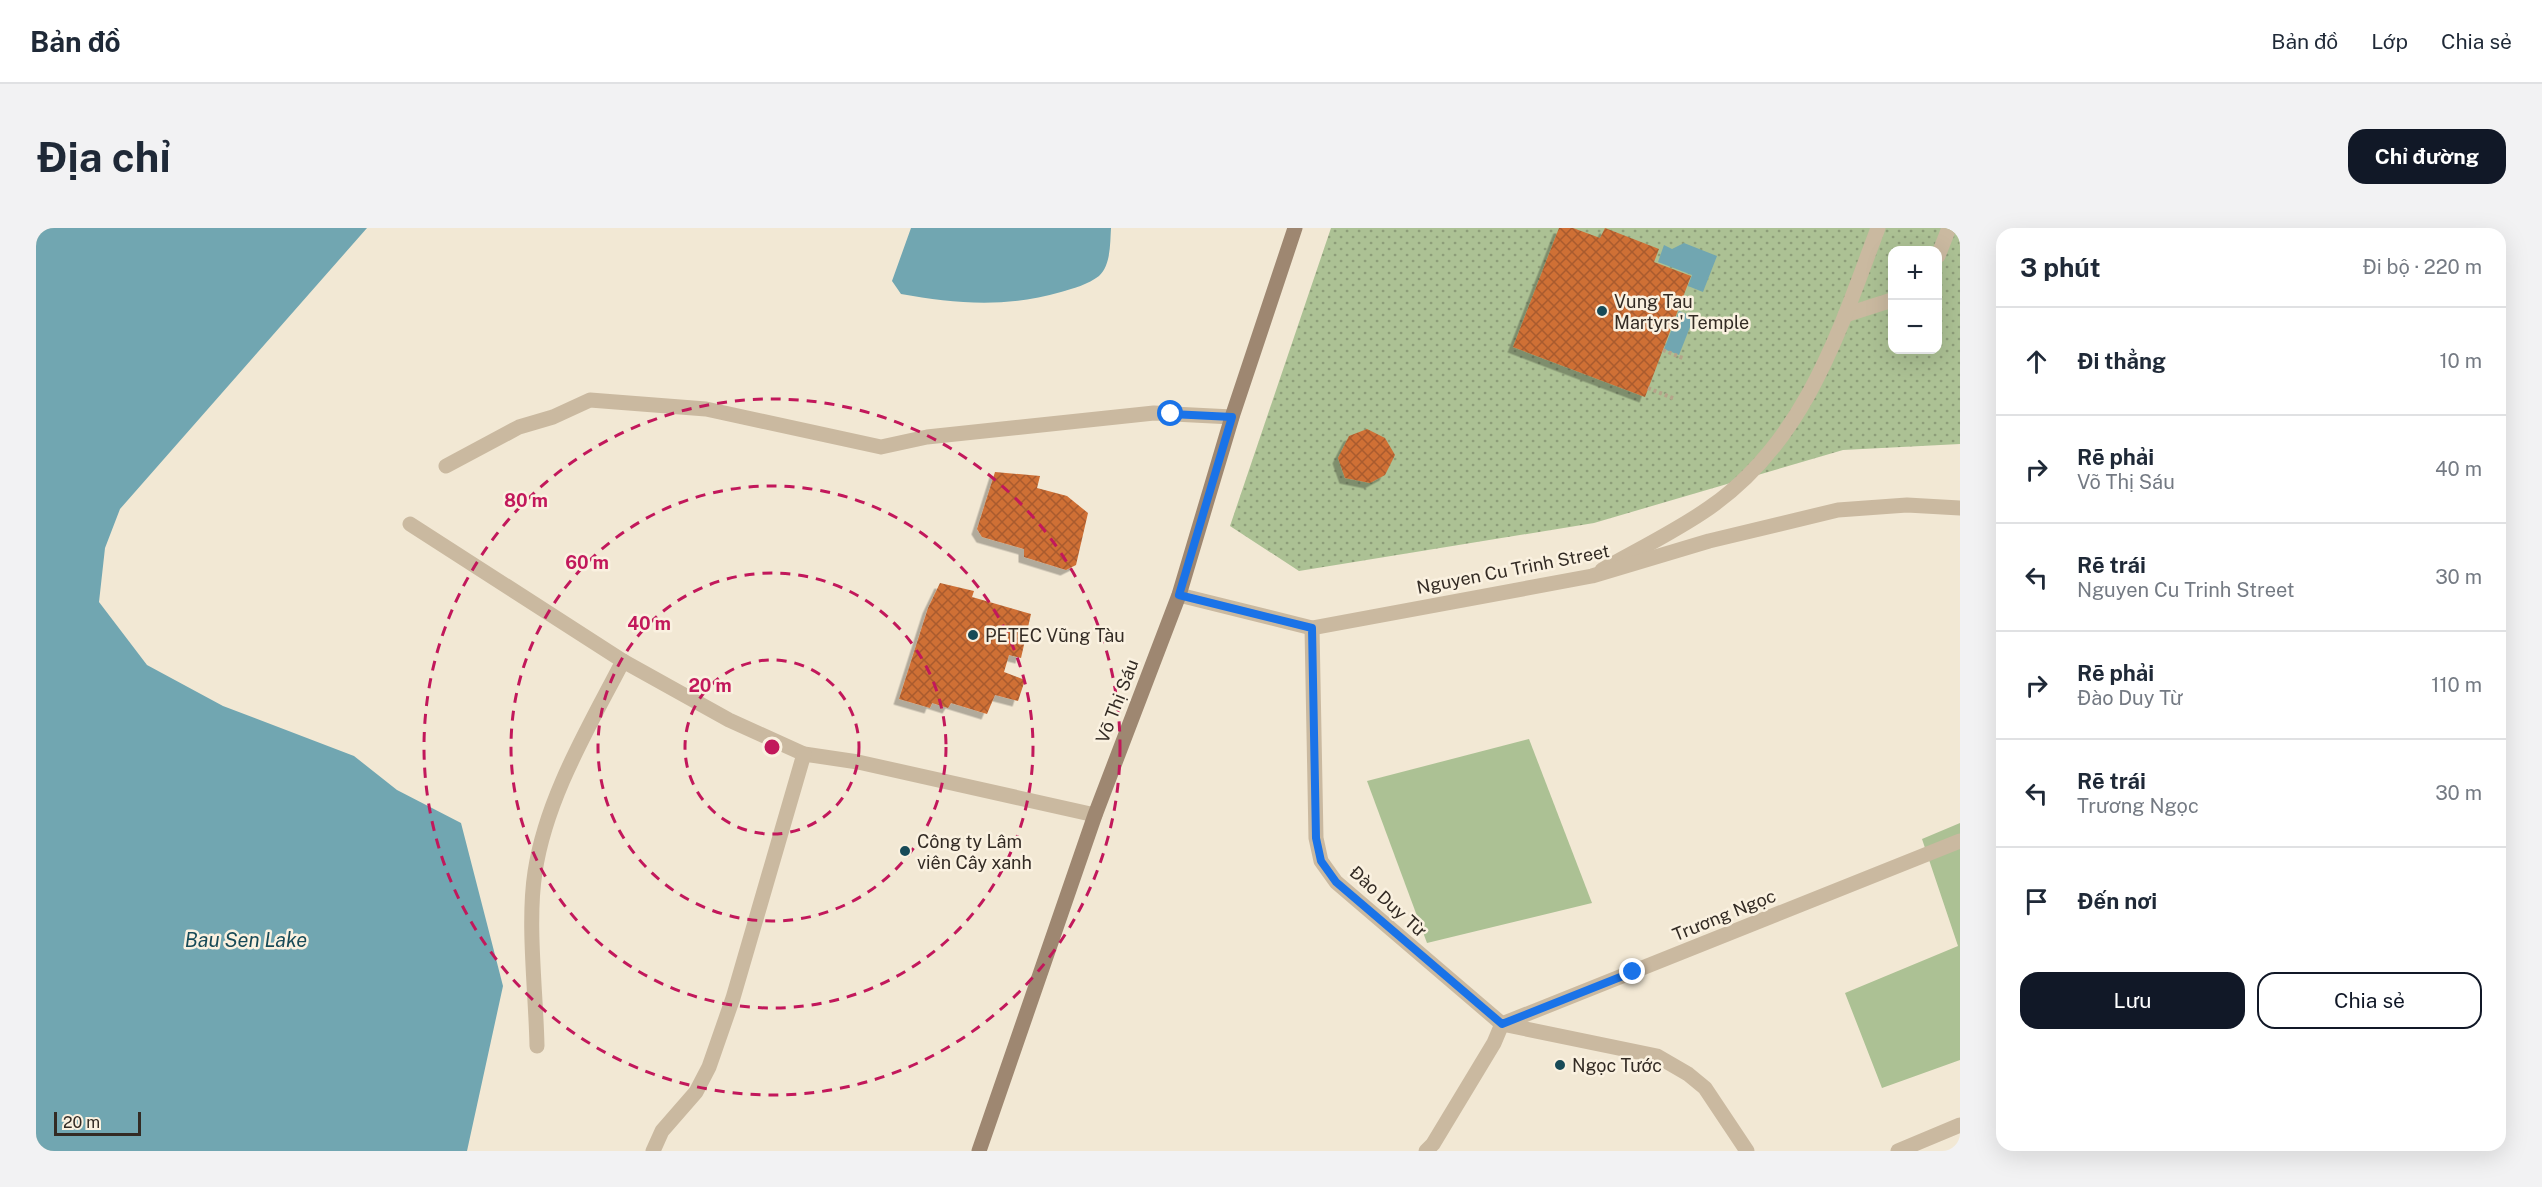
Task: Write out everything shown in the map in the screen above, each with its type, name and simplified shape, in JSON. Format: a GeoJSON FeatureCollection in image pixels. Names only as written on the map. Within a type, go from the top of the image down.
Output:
{"type":"FeatureCollection","features":[{"type":"Feature","properties":{"kind":"main road","name":"Võ Thị Sáu"},"geometry":{"type":"LineString","coordinates":[[979,1151],[1095,815],[1179,595],[1232,417],[1295,228]]}},
{"type":"Feature","properties":{"kind":"street"},"geometry":{"type":"LineString","coordinates":[[1592,576],[1710,508],[1761,463],[1810,396],[1845,315],[1878,228]]}},
{"type":"Feature","properties":{"kind":"street"},"geometry":{"type":"LineString","coordinates":[[1942,246],[1949,228]]}},
{"type":"Feature","properties":{"kind":"street"},"geometry":{"type":"LineString","coordinates":[[1845,315],[1888,302]]}},
{"type":"Feature","properties":{"kind":"street"},"geometry":{"type":"LineString","coordinates":[[446,466],[519,428],[553,417],[590,400],[705,409],[865,446],[882,447],[927,437],[1154,413],[1232,417]]}},
{"type":"Feature","properties":{"kind":"street","name":"Nguyen Cu Trinh Street"},"geometry":{"type":"LineString","coordinates":[[1179,595],[1312,628],[1592,576],[1709,541],[1838,510],[1907,504],[1960,508]]}},
{"type":"Feature","properties":{"kind":"street"},"geometry":{"type":"LineString","coordinates":[[410,524],[623,661],[729,720],[804,754],[858,762],[1095,815]]}},
{"type":"Feature","properties":{"kind":"street","name":"Đào Duy Từ"},"geometry":{"type":"LineString","coordinates":[[1312,628],[1316,838],[1321,861],[1336,882],[1502,1024],[1657,1056],[1705,1088],[1747,1151]]}},
{"type":"Feature","properties":{"kind":"street"},"geometry":{"type":"LineString","coordinates":[[537,1046],[532,908],[535,872],[545,831],[566,776],[623,661]]}},
{"type":"Feature","properties":{"kind":"street"},"geometry":{"type":"LineString","coordinates":[[653,1151],[662,1131],[696,1092],[709,1067],[733,998],[804,754]]}},
{"type":"Feature","properties":{"kind":"street","name":"Trương Ngọc"},"geometry":{"type":"LineString","coordinates":[[1502,1024],[1960,841]]}},
{"type":"Feature","properties":{"kind":"street"},"geometry":{"type":"LineString","coordinates":[[1426,1151],[1433,1144],[1494,1043],[1502,1024]]}},
{"type":"Feature","properties":{"kind":"street"},"geometry":{"type":"LineString","coordinates":[[1899,1151],[1960,1125]]}},
{"type":"Feature","properties":{"kind":"path"},"geometry":{"type":"LineString","coordinates":[[1663,350],[1685,359]]}},
{"type":"Feature","properties":{"kind":"path"},"geometry":{"type":"LineString","coordinates":[[1648,388],[1675,399]]}},
{"type":"Feature","properties":{"kind":"green space"},"geometry":{"type":"Polygon","coordinates":[[[1331,228],[1960,228],[1960,444],[1843,450],[1594,523],[1299,571],[1230,526],[1331,228]]]}},
{"type":"Feature","properties":{"kind":"green space"},"geometry":{"type":"Polygon","coordinates":[[[1529,739],[1592,903],[1427,943],[1367,781],[1529,739]]]}},
{"type":"Feature","properties":{"kind":"green space"},"geometry":{"type":"Polygon","coordinates":[[[1960,823],[1960,1060],[1882,1088],[1845,993],[1958,946],[1922,839],[1960,823]]]}},
{"type":"Feature","properties":{"kind":"water","name":"Bau Sen Lake"},"geometry":{"type":"Polygon","coordinates":[[[36,228],[367,228],[120,509],[105,548],[99,602],[147,665],[223,706],[354,756],[397,790],[461,823],[503,986],[467,1151],[36,1151],[36,228]]]}},
{"type":"Feature","properties":{"kind":"water"},"geometry":{"type":"Polygon","coordinates":[[[911,228],[1111,228],[1108,260],[1103,271],[1095,279],[1075,288],[1041,297],[981,303],[901,294],[892,281],[911,228]]]}},
{"type":"Feature","properties":{"kind":"water"},"geometry":{"type":"Polygon","coordinates":[[[1684,243],[1717,256],[1703,292],[1688,286],[1692,275],[1658,262],[1664,245],[1672,249],[1684,243]]]}},
{"type":"Feature","properties":{"kind":"water"},"geometry":{"type":"Polygon","coordinates":[[[1679,311],[1694,317],[1679,355],[1664,349],[1679,311]]]}},
{"type":"Feature","properties":{"kind":"building","name":"Vung Tau Martyrs' Temple"},"geometry":{"type":"Polygon","coordinates":[[[1559,228],[1573,228],[1600,238],[1605,228],[1659,249],[1654,262],[1691,276],[1645,397],[1513,347],[1559,228]]]}},
{"type":"Feature","properties":{"kind":"building"},"geometry":{"type":"Polygon","coordinates":[[[1367,429],[1385,438],[1395,455],[1385,475],[1370,483],[1345,478],[1338,458],[1349,436],[1367,429]]]}},
{"type":"Feature","properties":{"kind":"building"},"geometry":{"type":"Polygon","coordinates":[[[995,472],[1040,476],[1037,488],[1067,496],[1088,513],[1076,565],[1066,570],[1024,557],[1024,549],[982,537],[977,529],[995,472]]]}},
{"type":"Feature","properties":{"kind":"building","name":"PETEC Vũng Tàu"},"geometry":{"type":"Polygon","coordinates":[[[940,583],[974,591],[972,597],[1031,614],[1021,658],[1009,655],[1004,672],[1025,680],[1018,701],[995,695],[987,714],[951,703],[948,708],[932,703],[930,708],[899,699],[928,608],[940,583]]]}},
{"type":"Feature","properties":{"kind":"place","name":"Vung Tau Martyrs' Temple"},"geometry":{"type":"Point","coordinates":[1602,311]}},
{"type":"Feature","properties":{"kind":"place","name":"PETEC Vũng Tàu"},"geometry":{"type":"Point","coordinates":[973,635]}},
{"type":"Feature","properties":{"kind":"place","name":"Công ty Lâm viên Cây xanh"},"geometry":{"type":"Point","coordinates":[905,851]}},
{"type":"Feature","properties":{"kind":"place","name":"Ngọc Tước"},"geometry":{"type":"Point","coordinates":[1560,1065]}},
{"type":"Feature","properties":{"kind":"route"},"geometry":{"type":"LineString","coordinates":[[1171,414],[1232,417],[1179,595],[1312,628],[1316,838],[1321,861],[1336,882],[1464,994],[1502,1024],[1633,972]]}}]}
